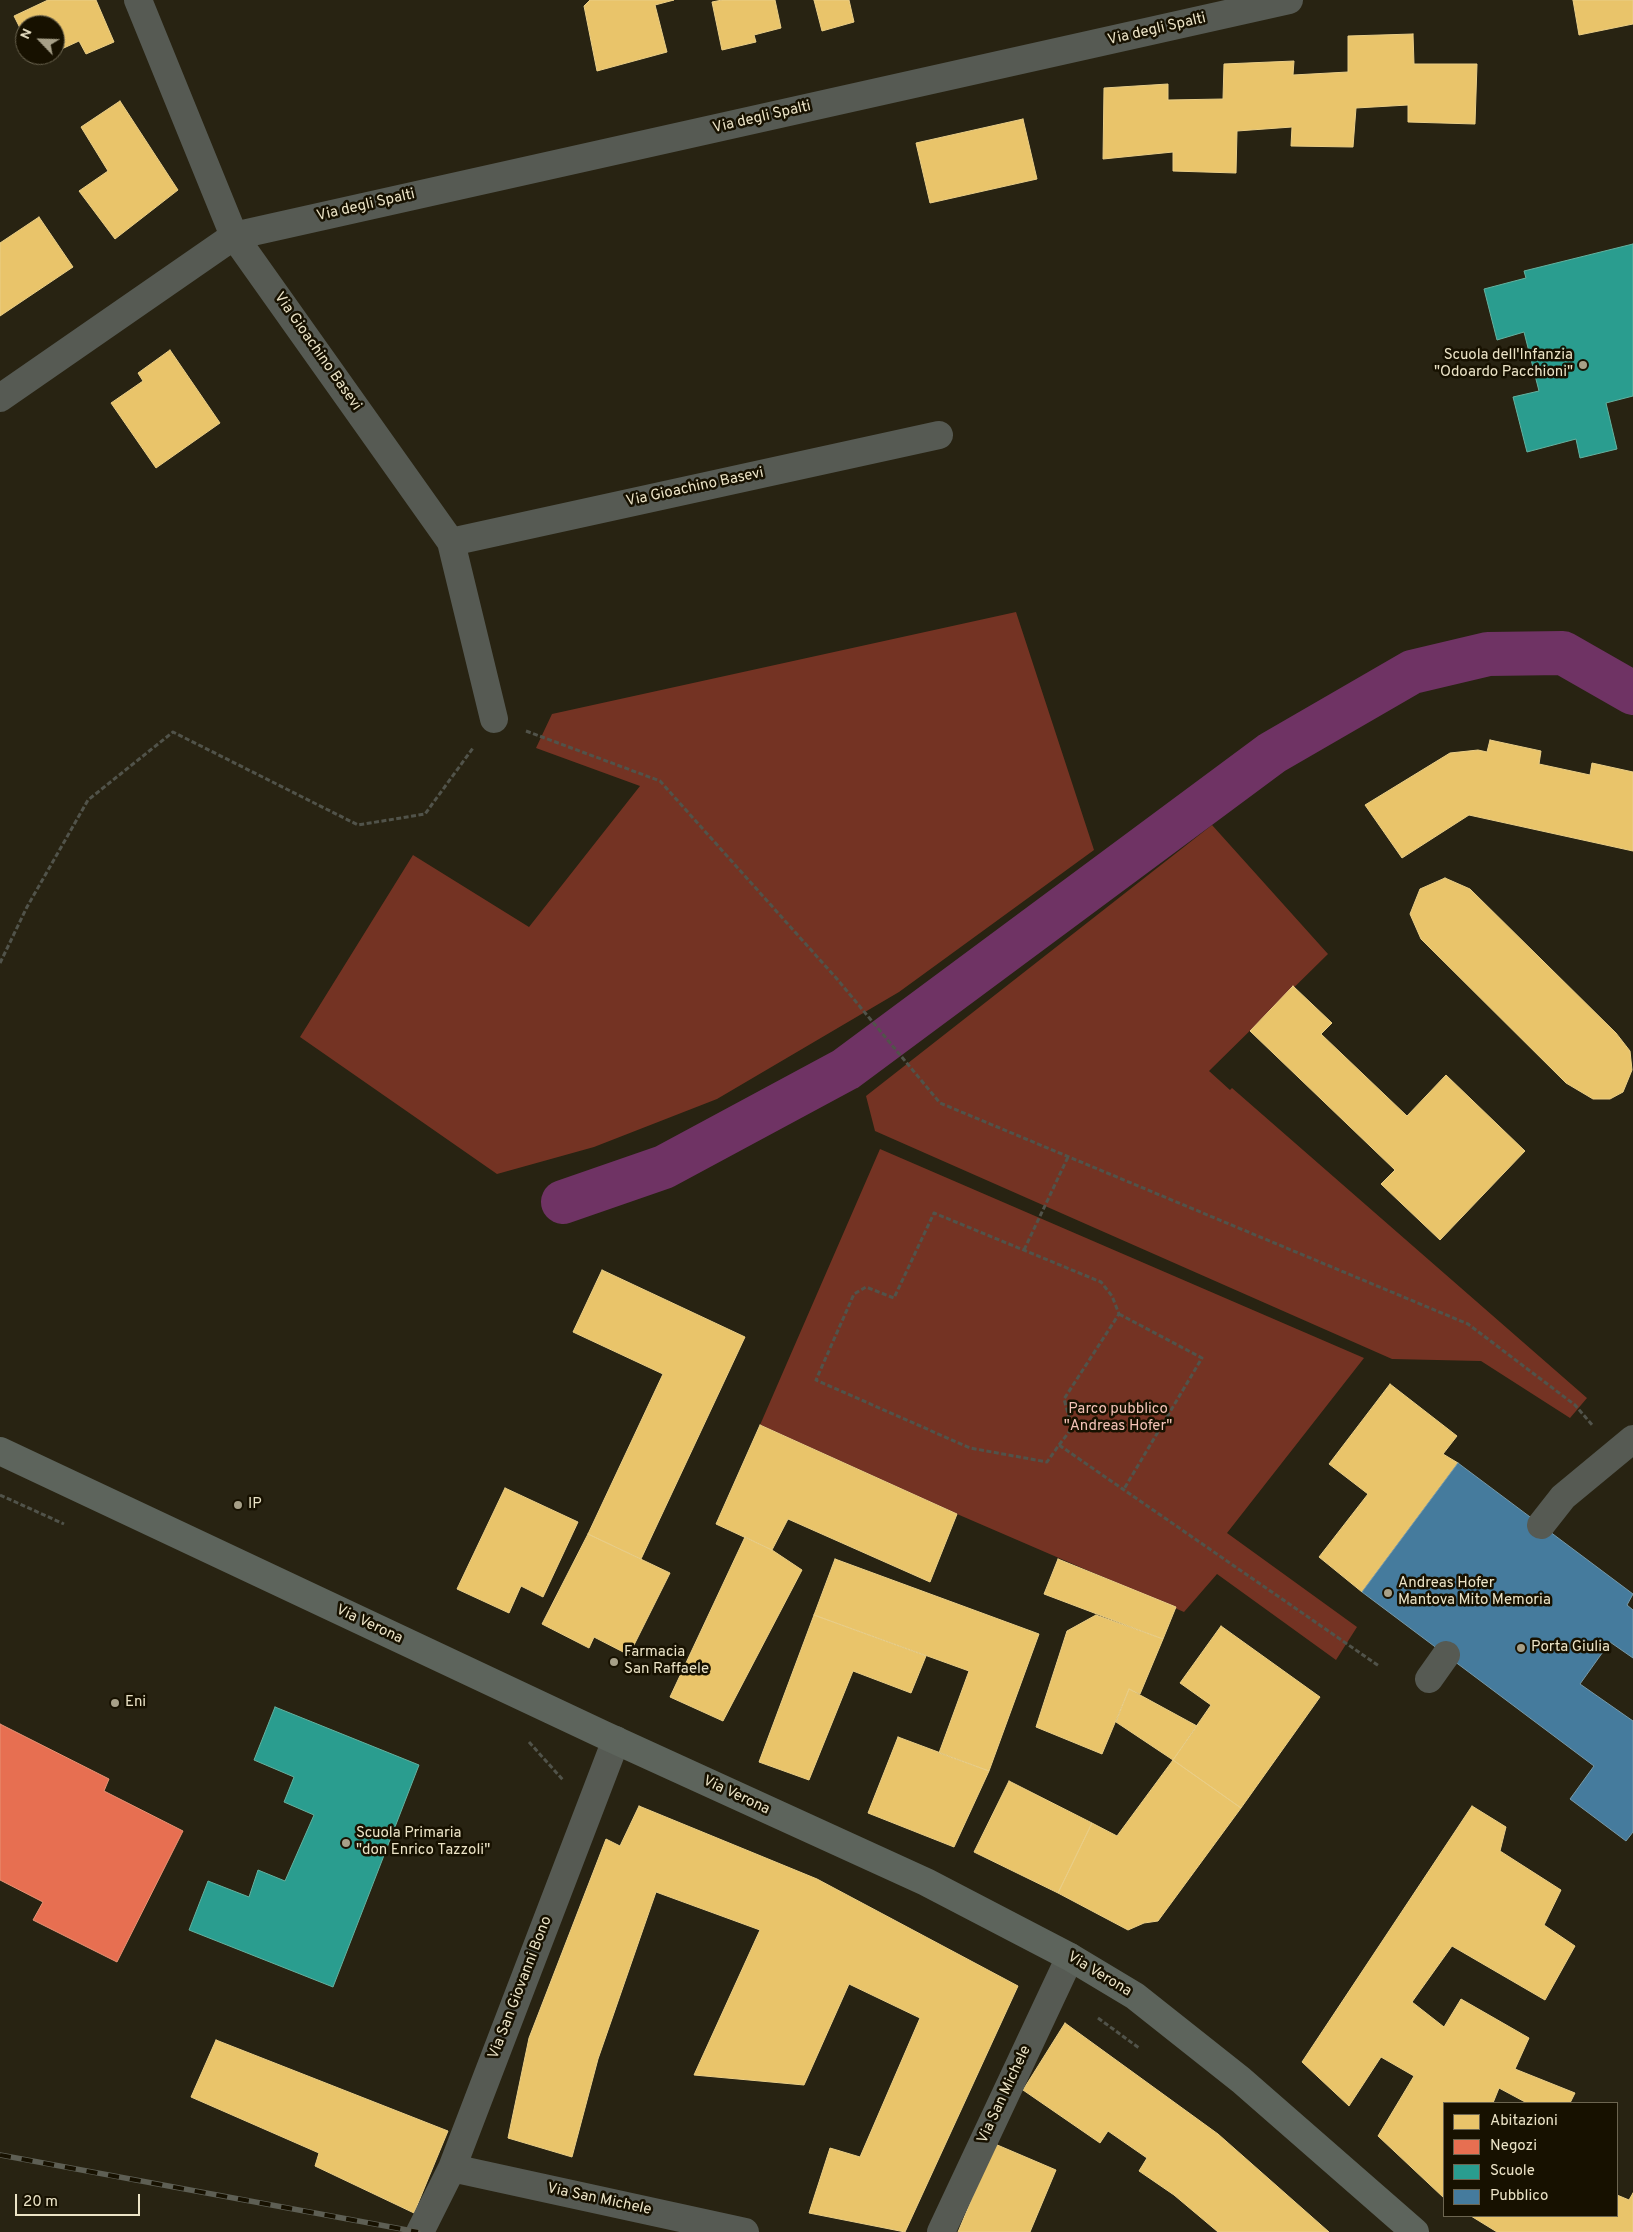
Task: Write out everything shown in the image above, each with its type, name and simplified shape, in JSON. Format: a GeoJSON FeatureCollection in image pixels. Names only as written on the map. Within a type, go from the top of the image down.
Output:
{"type":"FeatureCollection","features":[{"type":"Feature","properties":{"kind":"main road","name":"Via Verona"},"geometry":{"type":"LineString","coordinates":[[0,1452],[616,1740],[926,1882],[1070,1957],[1135,1996],[1218,2062],[1415,2232]]}},
{"type":"Feature","properties":{"kind":"street"},"geometry":{"type":"LineString","coordinates":[[138,0],[234,236]]}},
{"type":"Feature","properties":{"kind":"street","name":"Via degli Spalti"},"geometry":{"type":"LineString","coordinates":[[0,398],[234,236],[1289,0]]}},
{"type":"Feature","properties":{"kind":"street","name":"Via Gioachino Basevi"},"geometry":{"type":"LineString","coordinates":[[234,236],[451,542],[494,719]]}},
{"type":"Feature","properties":{"kind":"street","name":"Via Gioachino Basevi"},"geometry":{"type":"LineString","coordinates":[[451,542],[939,435]]}},
{"type":"Feature","properties":{"kind":"street"},"geometry":{"type":"LineString","coordinates":[[1541,1525],[1563,1498],[1624,1446]]}},
{"type":"Feature","properties":{"kind":"street"},"geometry":{"type":"LineString","coordinates":[[1429,1679],[1446,1655]]}},
{"type":"Feature","properties":{"kind":"street","name":"Via San Giovanni Bono"},"geometry":{"type":"LineString","coordinates":[[420,2232],[452,2168],[616,1740]]}},
{"type":"Feature","properties":{"kind":"street","name":"Via San Michele"},"geometry":{"type":"LineString","coordinates":[[941,2232],[1070,1957]]}},
{"type":"Feature","properties":{"kind":"street","name":"Via San Michele"},"geometry":{"type":"LineString","coordinates":[[452,2168],[745,2232]]}},
{"type":"Feature","properties":{"kind":"path"},"geometry":{"type":"LineString","coordinates":[[0,963],[27,906],[88,800],[173,732],[358,825],[425,814],[494,719],[660,781],[837,979],[940,1103],[1468,1324],[1575,1405],[1624,1446]]}},
{"type":"Feature","properties":{"kind":"path"},"geometry":{"type":"LineString","coordinates":[[1024,1250],[1068,1157]]}},
{"type":"Feature","properties":{"kind":"path"},"geometry":{"type":"LineString","coordinates":[[1119,1314],[1064,1399],[1072,1428],[1047,1462],[970,1448],[816,1380],[854,1294],[866,1287],[894,1298],[934,1213],[1100,1282],[1112,1296],[1119,1314],[1202,1358],[1123,1489]]}},
{"type":"Feature","properties":{"kind":"path"},"geometry":{"type":"LineString","coordinates":[[1059,1445],[1379,1666]]}},
{"type":"Feature","properties":{"kind":"path"},"geometry":{"type":"LineString","coordinates":[[1055,1988],[1141,2050]]}},
{"type":"Feature","properties":{"kind":"green space"},"geometry":{"type":"Polygon","coordinates":[[[1016,612],[1094,850],[899,992],[717,1099],[594,1147],[497,1174],[300,1037],[413,855],[529,927],[640,786],[536,748],[552,714],[1016,612]]]}},
{"type":"Feature","properties":{"kind":"green space"},"geometry":{"type":"Polygon","coordinates":[[[1212,825],[1328,954],[1209,1071],[1230,1090],[1232,1088],[1587,1398],[1570,1418],[1481,1361],[1392,1359],[875,1131],[866,1096],[1212,825]]]}},
{"type":"Feature","properties":{"kind":"green space","name":"Parco pubblico \"Andreas Hofer\""},"geometry":{"type":"Polygon","coordinates":[[[880,1149],[1364,1358],[1227,1533],[1357,1627],[1336,1660],[1217,1574],[1184,1612],[957,1514],[760,1425],[880,1149]]]}},
{"type":"Feature","properties":{"kind":"building: Abitazioni"},"geometry":{"type":"Polygon","coordinates":[[[48,0],[96,0],[114,42],[86,54],[79,41],[65,47],[65,15],[16,15],[48,0]]]}},
{"type":"Feature","properties":{"kind":"building: Abitazioni"},"geometry":{"type":"Polygon","coordinates":[[[590,0],[674,0],[655,5],[667,52],[597,71],[584,6],[590,0]]]}},
{"type":"Feature","properties":{"kind":"building: Abitazioni"},"geometry":{"type":"Polygon","coordinates":[[[722,0],[775,0],[781,28],[754,35],[756,42],[722,50],[712,2],[722,0]]]}},
{"type":"Feature","properties":{"kind":"building: Abitazioni"},"geometry":{"type":"Polygon","coordinates":[[[814,0],[849,0],[854,22],[822,31],[814,0]]]}},
{"type":"Feature","properties":{"kind":"building: Abitazioni"},"geometry":{"type":"Polygon","coordinates":[[[1573,0],[1633,0],[1633,24],[1579,35],[1573,0]]]}},
{"type":"Feature","properties":{"kind":"building: Abitazioni"},"geometry":{"type":"Polygon","coordinates":[[[1413,34],[1414,64],[1477,64],[1475,124],[1408,122],[1408,105],[1356,108],[1353,147],[1291,146],[1292,127],[1237,131],[1236,173],[1173,171],[1173,152],[1103,159],[1104,88],[1168,84],[1168,100],[1223,99],[1224,64],[1294,61],[1293,75],[1348,72],[1348,36],[1413,34]]]}},
{"type":"Feature","properties":{"kind":"building: Abitazioni"},"geometry":{"type":"Polygon","coordinates":[[[120,101],[178,190],[115,239],[79,191],[108,171],[81,127],[120,101]]]}},
{"type":"Feature","properties":{"kind":"building: Abitazioni"},"geometry":{"type":"Polygon","coordinates":[[[1023,119],[1037,179],[930,203],[916,143],[1023,119]]]}},
{"type":"Feature","properties":{"kind":"building: Abitazioni"},"geometry":{"type":"Polygon","coordinates":[[[39,217],[73,267],[0,316],[0,243],[39,217]]]}},
{"type":"Feature","properties":{"kind":"building: Abitazioni"},"geometry":{"type":"Polygon","coordinates":[[[170,350],[220,423],[156,468],[111,403],[143,381],[138,373],[170,350]]]}},
{"type":"Feature","properties":{"kind":"building: Abitazioni"},"geometry":{"type":"Polygon","coordinates":[[[1490,740],[1541,751],[1539,764],[1590,775],[1592,763],[1633,772],[1633,851],[1469,815],[1402,858],[1365,805],[1450,753],[1478,750],[1487,752],[1490,740]]]}},
{"type":"Feature","properties":{"kind":"building: Abitazioni"},"geometry":{"type":"Polygon","coordinates":[[[1445,878],[1470,889],[1616,1033],[1630,1051],[1632,1070],[1623,1092],[1610,1099],[1593,1099],[1566,1083],[1421,939],[1410,914],[1420,889],[1445,878]]]}},
{"type":"Feature","properties":{"kind":"building: Abitazioni"},"geometry":{"type":"Polygon","coordinates":[[[1293,986],[1332,1023],[1321,1034],[1407,1116],[1446,1075],[1525,1151],[1440,1240],[1381,1184],[1395,1170],[1250,1031],[1293,986]]]}},
{"type":"Feature","properties":{"kind":"building: Abitazioni"},"geometry":{"type":"Polygon","coordinates":[[[602,1270],[745,1337],[641,1559],[588,1534],[663,1374],[573,1332],[602,1270]]]}},
{"type":"Feature","properties":{"kind":"building: Abitazioni"},"geometry":{"type":"Polygon","coordinates":[[[1390,1384],[1457,1436],[1443,1454],[1458,1463],[1362,1592],[1319,1557],[1368,1494],[1329,1464],[1390,1384]]]}},
{"type":"Feature","properties":{"kind":"building: Abitazioni"},"geometry":{"type":"Polygon","coordinates":[[[760,1425],[957,1514],[930,1582],[788,1519],[772,1550],[716,1524],[760,1425]]]}},
{"type":"Feature","properties":{"kind":"building: Abitazioni"},"geometry":{"type":"Polygon","coordinates":[[[505,1488],[578,1522],[543,1597],[521,1586],[509,1613],[457,1589],[505,1488]]]}},
{"type":"Feature","properties":{"kind":"building: Abitazioni"},"geometry":{"type":"Polygon","coordinates":[[[588,1534],[670,1573],[629,1655],[594,1637],[589,1648],[542,1624],[588,1534]]]}},
{"type":"Feature","properties":{"kind":"building: Abitazioni"},"geometry":{"type":"Polygon","coordinates":[[[745,1537],[772,1550],[802,1570],[723,1721],[670,1697],[745,1537]]]}},
{"type":"Feature","properties":{"kind":"building: Abitazioni"},"geometry":{"type":"Polygon","coordinates":[[[835,1559],[1039,1634],[989,1771],[939,1753],[969,1671],[814,1615],[835,1559]]]}},
{"type":"Feature","properties":{"kind":"building: Abitazioni"},"geometry":{"type":"Polygon","coordinates":[[[1058,1559],[1176,1607],[1163,1639],[1044,1594],[1058,1559]]]}},
{"type":"Feature","properties":{"kind":"building: Abitazioni"},"geometry":{"type":"Polygon","coordinates":[[[814,1615],[926,1656],[911,1693],[853,1671],[809,1780],[759,1762],[814,1615]]]}},
{"type":"Feature","properties":{"kind":"building: Abitazioni"},"geometry":{"type":"Polygon","coordinates":[[[1096,1615],[1163,1639],[1140,1694],[1129,1689],[1102,1754],[1036,1727],[1067,1631],[1096,1615]]]}},
{"type":"Feature","properties":{"kind":"building: Abitazioni"},"geometry":{"type":"Polygon","coordinates":[[[1221,1626],[1320,1697],[1241,1808],[1173,1760],[1211,1705],[1180,1683],[1221,1626]]]}},
{"type":"Feature","properties":{"kind":"building: Abitazioni"},"geometry":{"type":"Polygon","coordinates":[[[1129,1689],[1197,1726],[1173,1760],[1116,1722],[1129,1689]]]}},
{"type":"Feature","properties":{"kind":"building: Abitazioni"},"geometry":{"type":"Polygon","coordinates":[[[898,1737],[989,1771],[954,1847],[868,1813],[898,1737]]]}},
{"type":"Feature","properties":{"kind":"building: Abitazioni"},"geometry":{"type":"Polygon","coordinates":[[[1173,1760],[1241,1808],[1158,1921],[1144,1923],[1128,1930],[1058,1893],[1092,1823],[1117,1836],[1173,1760]]]}},
{"type":"Feature","properties":{"kind":"building: Abitazioni"},"geometry":{"type":"Polygon","coordinates":[[[1009,1781],[1092,1823],[1058,1893],[974,1852],[1009,1781]]]}},
{"type":"Feature","properties":{"kind":"building: Abitazioni"},"geometry":{"type":"Polygon","coordinates":[[[639,1806],[817,1879],[1018,1986],[905,2232],[809,2213],[830,2148],[860,2157],[920,2018],[849,1984],[804,2085],[694,2075],[760,1930],[656,1892],[598,2059],[572,2157],[508,2138],[529,2038],[606,1839],[620,1846],[639,1806]]]}},
{"type":"Feature","properties":{"kind":"building: Abitazioni"},"geometry":{"type":"Polygon","coordinates":[[[1472,1806],[1506,1827],[1500,1851],[1561,1890],[1544,1925],[1575,1946],[1545,2000],[1452,1946],[1412,2002],[1444,2027],[1461,1999],[1529,2038],[1515,2069],[1575,2093],[1570,2102],[1525,2102],[1499,2088],[1493,2102],[1443,2102],[1443,2197],[1378,2136],[1414,2076],[1381,2057],[1349,2106],[1302,2062],[1472,1806]]]}},
{"type":"Feature","properties":{"kind":"building: Abitazioni"},"geometry":{"type":"Polygon","coordinates":[[[1065,2023],[1218,2134],[1329,2232],[1218,2232],[1174,2195],[1139,2171],[1147,2158],[1108,2131],[1100,2143],[1023,2090],[1065,2023]]]}},
{"type":"Feature","properties":{"kind":"building: Abitazioni"},"geometry":{"type":"Polygon","coordinates":[[[216,2040],[448,2131],[414,2213],[315,2166],[319,2153],[191,2097],[216,2040]]]}},
{"type":"Feature","properties":{"kind":"building: Abitazioni"},"geometry":{"type":"Polygon","coordinates":[[[995,2144],[1056,2170],[1030,2232],[958,2232],[995,2144]]]}},
{"type":"Feature","properties":{"kind":"building: Abitazioni"},"geometry":{"type":"Polygon","coordinates":[[[1633,2193],[1633,2232],[1497,2232],[1473,2217],[1618,2217],[1618,2195],[1629,2200],[1633,2193]]]}},
{"type":"Feature","properties":{"kind":"building: Negozi"},"geometry":{"type":"Polygon","coordinates":[[[0,1724],[109,1779],[104,1791],[183,1831],[117,1962],[33,1920],[43,1902],[0,1880],[0,1724]]]}},
{"type":"Feature","properties":{"kind":"building: Scuole","name":"Scuola dell'Infanzia \"Odoardo Pacchioni\""},"geometry":{"type":"Polygon","coordinates":[[[1633,244],[1633,396],[1606,403],[1617,449],[1580,458],[1576,439],[1527,452],[1513,397],[1539,391],[1524,332],[1497,340],[1484,289],[1526,278],[1524,271],[1633,244]]]}},
{"type":"Feature","properties":{"kind":"building: Scuole","name":"Scuola Primaria \"don Enrico Tazzoli\""},"geometry":{"type":"Polygon","coordinates":[[[275,1707],[419,1765],[333,1987],[189,1930],[208,1881],[249,1897],[258,1870],[285,1881],[314,1815],[284,1802],[294,1777],[254,1760],[275,1707]]]}},
{"type":"Feature","properties":{"kind":"building: Pubblico","name":"Porta Giulia"},"geometry":{"type":"Polygon","coordinates":[[[1458,1463],[1633,1594],[1627,1605],[1633,1610],[1633,1658],[1610,1642],[1580,1684],[1633,1721],[1633,1832],[1626,1841],[1570,1799],[1594,1766],[1362,1592],[1458,1463]]]}},
{"type":"Feature","properties":{"kind":"waterway"},"geometry":{"type":"LineString","coordinates":[[563,1202],[664,1167],[846,1069],[1272,753],[1412,672],[1488,654],[1563,653],[1633,693]]}},
{"type":"Feature","properties":{"kind":"railway"},"geometry":{"type":"LineString","coordinates":[[0,2155],[418,2232]]}},
{"type":"Feature","properties":{"kind":"place","name":"Scuola dell'Infanzia \"Odoardo Pacchioni\""},"geometry":{"type":"Point","coordinates":[1583,365]}},
{"type":"Feature","properties":{"kind":"place","name":"IP"},"geometry":{"type":"Point","coordinates":[238,1505]}},
{"type":"Feature","properties":{"kind":"place","name":"Andreas Hofer Mantova Mito Memoria"},"geometry":{"type":"Point","coordinates":[1388,1593]}},
{"type":"Feature","properties":{"kind":"place","name":"Porta Giulia"},"geometry":{"type":"Point","coordinates":[1521,1648]}},
{"type":"Feature","properties":{"kind":"place","name":"Farmacia San Raffaele"},"geometry":{"type":"Point","coordinates":[614,1662]}},
{"type":"Feature","properties":{"kind":"place","name":"Eni"},"geometry":{"type":"Point","coordinates":[115,1703]}},
{"type":"Feature","properties":{"kind":"place","name":"Scuola Primaria \"don Enrico Tazzoli\""},"geometry":{"type":"Point","coordinates":[346,1843]}}]}
